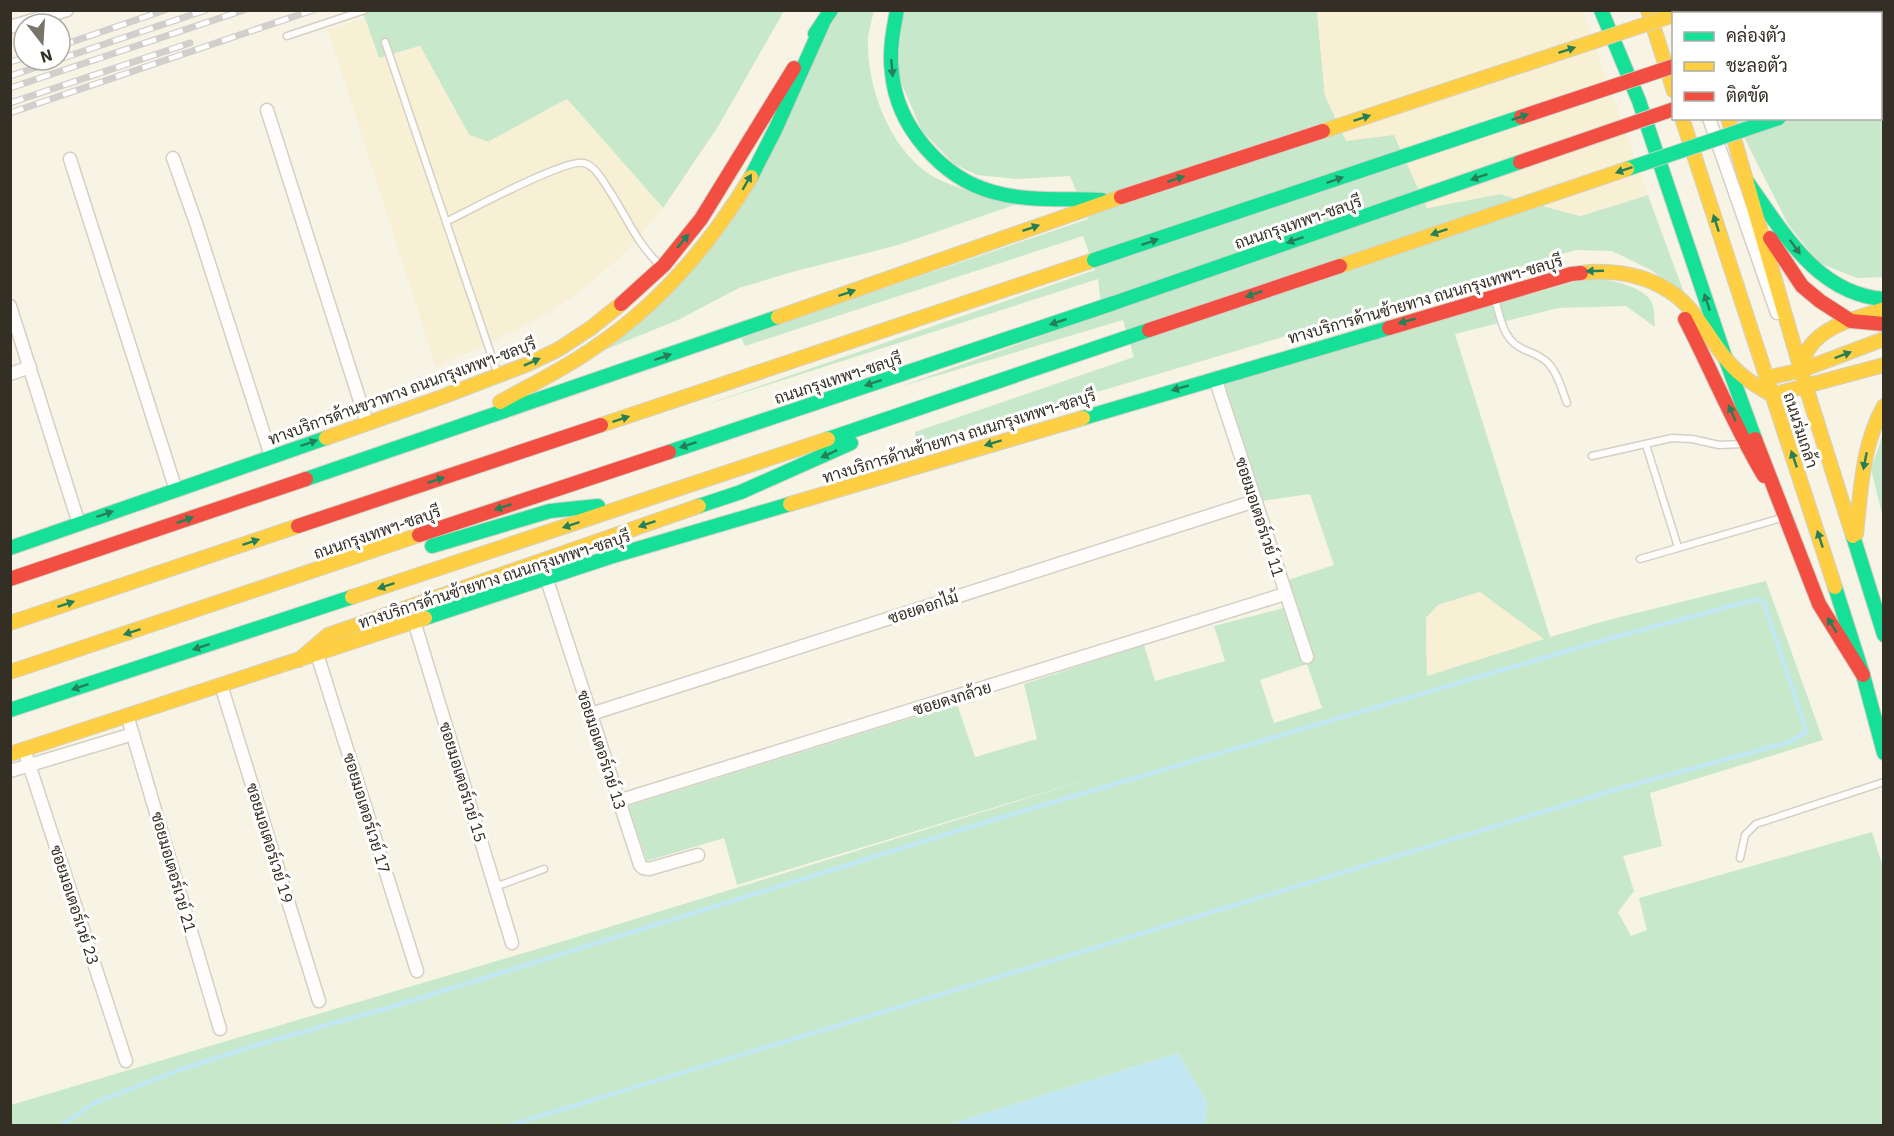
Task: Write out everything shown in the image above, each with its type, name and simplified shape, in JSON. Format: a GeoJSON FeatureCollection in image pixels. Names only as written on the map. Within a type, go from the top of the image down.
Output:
{"type":"FeatureCollection","features":[{"type":"Feature","properties":{"kind":"main road","name":"ทางบริการด้านขวาทาง ถนนกรุงเทพฯ-ชลบุรี"},"geometry":{"type":"LineString","coordinates":[[10,548],[367,423],[498,375],[559,349],[623,303],[662,266],[701,219],[831,10]]}},
{"type":"Feature","properties":{"kind":"main road"},"geometry":{"type":"LineString","coordinates":[[897,10],[891,56],[893,83],[904,111],[922,145],[937,161],[962,179],[992,192],[1047,198],[1116,199]]}},
{"type":"Feature","properties":{"kind":"main road"},"geometry":{"type":"LineString","coordinates":[[1601,10],[1639,101],[1725,357],[1819,604],[1863,675]]}},
{"type":"Feature","properties":{"kind":"main road"},"geometry":{"type":"LineString","coordinates":[[1648,10],[1672,85]]}},
{"type":"Feature","properties":{"kind":"main road"},"geometry":{"type":"LineString","coordinates":[[10,579],[429,438],[1116,199],[1672,17]]}},
{"type":"Feature","properties":{"kind":"main road"},"geometry":{"type":"LineString","coordinates":[[429,438],[559,370],[594,349],[636,317],[677,277],[716,230],[768,145],[823,23]]}},
{"type":"Feature","properties":{"kind":"main road","name":"ถนนกรุงเทพฯ-ชลบุรี"},"geometry":{"type":"LineString","coordinates":[[10,623],[1672,67]]}},
{"type":"Feature","properties":{"kind":"main road","name":"ถนนกรุงเทพฯ-ชลบุรี"},"geometry":{"type":"LineString","coordinates":[[10,672],[1114,303],[1672,110]]}},
{"type":"Feature","properties":{"kind":"main road","name":"ถนนร่มเกล้า"},"geometry":{"type":"LineString","coordinates":[[1683,120],[1863,675],[1884,753]]}},
{"type":"Feature","properties":{"kind":"main road","name":"ถนนร่มเกล้า"},"geometry":{"type":"LineString","coordinates":[[1729,120],[1806,387],[1883,632]]}},
{"type":"Feature","properties":{"kind":"main road"},"geometry":{"type":"LineString","coordinates":[[10,710],[646,500],[1773,120]]}},
{"type":"Feature","properties":{"kind":"main road"},"geometry":{"type":"LineString","coordinates":[[1748,183],[1801,256],[1815,270],[1832,283],[1850,292],[1884,298]]}},
{"type":"Feature","properties":{"kind":"main road"},"geometry":{"type":"LineString","coordinates":[[1760,223],[1802,286],[1835,312],[1851,321],[1884,324]]}},
{"type":"Feature","properties":{"kind":"main road","name":"ทางบริการด้านซ้ายทาง ถนนกรุงเทพฯ-ชลบุรี"},"geometry":{"type":"LineString","coordinates":[[17,752],[546,577],[1571,274],[1595,270],[1623,272],[1652,281],[1680,298],[1725,357],[1744,377],[1772,395]]}},
{"type":"Feature","properties":{"kind":"main road"},"geometry":{"type":"LineString","coordinates":[[1652,281],[1679,310],[1691,329],[1712,370],[1744,444],[1779,502]]}},
{"type":"Feature","properties":{"kind":"main road"},"geometry":{"type":"LineString","coordinates":[[1802,370],[1808,350],[1818,337],[1851,321],[1884,309]]}},
{"type":"Feature","properties":{"kind":"main road"},"geometry":{"type":"LineString","coordinates":[[1767,378],[1802,370],[1884,339]]}},
{"type":"Feature","properties":{"kind":"main road"},"geometry":{"type":"LineString","coordinates":[[1772,395],[1884,365]]}},
{"type":"Feature","properties":{"kind":"main road"},"geometry":{"type":"LineString","coordinates":[[299,660],[328,635],[741,492],[958,393]]}},
{"type":"Feature","properties":{"kind":"main road"},"geometry":{"type":"LineString","coordinates":[[1855,544],[1863,471],[1869,441],[1876,416],[1884,406]]}},
{"type":"Feature","properties":{"kind":"main road"},"geometry":{"type":"LineString","coordinates":[[369,551],[383,555],[410,552],[550,512],[646,500]]}},
{"type":"Feature","properties":{"kind":"street"},"geometry":{"type":"LineString","coordinates":[[10,27],[67,10]]}},
{"type":"Feature","properties":{"kind":"street"},"geometry":{"type":"LineString","coordinates":[[267,110],[367,423]]}},
{"type":"Feature","properties":{"kind":"street"},"geometry":{"type":"LineString","coordinates":[[1710,120],[1790,349],[1802,370]]}},
{"type":"Feature","properties":{"kind":"street"},"geometry":{"type":"LineString","coordinates":[[173,158],[271,456]]}},
{"type":"Feature","properties":{"kind":"street"},"geometry":{"type":"LineString","coordinates":[[70,159],[176,490]]}},
{"type":"Feature","properties":{"kind":"street"},"geometry":{"type":"LineString","coordinates":[[10,306],[79,524]]}},
{"type":"Feature","properties":{"kind":"street"},"geometry":{"type":"LineString","coordinates":[[10,374],[30,367]]}},
{"type":"Feature","properties":{"kind":"street","name":"ซอยมอเตอร์เวย์ 11"},"geometry":{"type":"LineString","coordinates":[[1215,378],[1307,657]]}},
{"type":"Feature","properties":{"kind":"street","name":"ซอยดอกไม้"},"geometry":{"type":"LineString","coordinates":[[591,714],[1255,501]]}},
{"type":"Feature","properties":{"kind":"street","name":"ซอยมอเตอร์เวย์ 13"},"geometry":{"type":"LineString","coordinates":[[546,577],[637,859],[643,868],[649,869],[698,855]]}},
{"type":"Feature","properties":{"kind":"street","name":"ซอยดงกล้วย"},"geometry":{"type":"LineString","coordinates":[[618,801],[1285,594]]}},
{"type":"Feature","properties":{"kind":"street","name":"ซอยมอเตอร์เวย์ 15"},"geometry":{"type":"LineString","coordinates":[[414,621],[512,942]]}},
{"type":"Feature","properties":{"kind":"street","name":"ซอยมอเตอร์เวย์ 17"},"geometry":{"type":"LineString","coordinates":[[317,654],[417,971]]}},
{"type":"Feature","properties":{"kind":"street","name":"ซอยมอเตอร์เวย์ 19"},"geometry":{"type":"LineString","coordinates":[[221,685],[319,1001]]}},
{"type":"Feature","properties":{"kind":"street","name":"ซอยมอเตอร์เวย์ 21"},"geometry":{"type":"LineString","coordinates":[[127,714],[220,1029]]}},
{"type":"Feature","properties":{"kind":"street"},"geometry":{"type":"LineString","coordinates":[[10,771],[133,734]]}},
{"type":"Feature","properties":{"kind":"street","name":"ซอยมอเตอร์เวย์ 23"},"geometry":{"type":"LineString","coordinates":[[17,752],[29,765],[126,1061]]}},
{"type":"Feature","properties":{"kind":"lane"},"geometry":{"type":"LineString","coordinates":[[287,36],[365,10]]}},
{"type":"Feature","properties":{"kind":"lane"},"geometry":{"type":"LineString","coordinates":[[385,42],[498,375]]}},
{"type":"Feature","properties":{"kind":"lane"},"geometry":{"type":"LineString","coordinates":[[446,222],[560,167],[581,162],[588,163],[619,206],[638,240],[662,266]]}},
{"type":"Feature","properties":{"kind":"lane"},"geometry":{"type":"LineString","coordinates":[[1494,296],[1503,329],[1509,340],[1520,348],[1548,361],[1567,403]]}},
{"type":"Feature","properties":{"kind":"lane"},"geometry":{"type":"LineString","coordinates":[[1592,456],[1672,438],[1692,439],[1719,445],[1744,444]]}},
{"type":"Feature","properties":{"kind":"lane"},"geometry":{"type":"LineString","coordinates":[[1646,445],[1678,547]]}},
{"type":"Feature","properties":{"kind":"lane"},"geometry":{"type":"LineString","coordinates":[[1640,559],[1785,517]]}},
{"type":"Feature","properties":{"kind":"lane"},"geometry":{"type":"LineString","coordinates":[[1740,858],[1745,835],[1756,824],[1884,782]]}},
{"type":"Feature","properties":{"kind":"lane"},"geometry":{"type":"LineString","coordinates":[[495,887],[544,869]]}},
{"type":"Feature","properties":{"kind":"green space"},"geometry":{"type":"Polygon","coordinates":[[[362,11],[784,11],[719,125],[663,208],[567,99],[488,142],[469,135],[420,46],[379,58],[362,11]]]}},
{"type":"Feature","properties":{"kind":"green space"},"geometry":{"type":"Polygon","coordinates":[[[839,11],[874,11],[868,38],[872,78],[885,119],[908,155],[940,180],[979,194],[1020,203],[898,245],[739,288],[678,320],[599,352],[694,268],[839,11]]]}},
{"type":"Feature","properties":{"kind":"green space"},"geometry":{"type":"Polygon","coordinates":[[[903,11],[1317,11],[1325,96],[1394,134],[1427,208],[1499,194],[1580,216],[1648,195],[1684,293],[1651,270],[1612,251],[1576,250],[915,446],[915,432],[1134,357],[1123,320],[899,387],[1102,314],[1098,279],[702,406],[1095,270],[1083,236],[745,346],[741,337],[1088,219],[1070,176],[1017,179],[977,175],[954,164],[922,131],[897,73],[903,11]]]}},
{"type":"Feature","properties":{"kind":"green space"},"geometry":{"type":"Polygon","coordinates":[[[1883,11],[1883,277],[1857,278],[1819,263],[1789,226],[1736,120],[1882,120],[1882,12],[1700,12],[1883,11]]]}},
{"type":"Feature","properties":{"kind":"green space"},"geometry":{"type":"Polygon","coordinates":[[[1591,277],[1624,284],[1648,297],[1653,306],[1655,327],[1626,306],[1558,308],[1455,334],[1550,637],[1608,620],[1766,581],[1823,740],[1650,793],[1662,846],[1623,856],[1634,891],[1618,912],[1631,936],[1647,930],[1639,898],[1872,832],[1883,867],[1883,1125],[1205,1125],[1207,1103],[1178,1053],[947,1125],[11,1126],[11,1105],[554,944],[1112,772],[737,885],[724,838],[647,861],[628,806],[957,704],[975,757],[1037,739],[1024,684],[1144,645],[1155,681],[1225,661],[1214,626],[1287,607],[1279,583],[1334,565],[1310,494],[1247,503],[1220,383],[1591,277]],[[1480,592],[1438,605],[1426,618],[1427,675],[1480,592]],[[1307,664],[1260,680],[1274,723],[1322,708],[1307,664]]]}},
{"type":"Feature","properties":{"kind":"green space"},"geometry":{"type":"Polygon","coordinates":[[[1883,434],[1883,518],[1871,469],[1883,434]]]}},
{"type":"Feature","properties":{"kind":"sand"},"geometry":{"type":"Polygon","coordinates":[[[1317,11],[1582,11],[1648,195],[1580,216],[1500,194],[1427,208],[1394,135],[1346,141],[1325,96],[1317,11]]]}},
{"type":"Feature","properties":{"kind":"sand"},"geometry":{"type":"Polygon","coordinates":[[[365,18],[379,58],[420,46],[469,135],[488,142],[567,99],[663,208],[624,253],[593,281],[561,305],[518,329],[436,367],[328,30],[365,18]]]}},
{"type":"Feature","properties":{"kind":"sand"},"geometry":{"type":"Polygon","coordinates":[[[1480,592],[1544,639],[1427,676],[1426,618],[1438,605],[1480,592]]]}},
{"type":"Feature","properties":{"kind":"water"},"geometry":{"type":"Polygon","coordinates":[[[1178,1053],[1207,1103],[1205,1125],[947,1125],[1178,1053]]]}},
{"type":"Feature","properties":{"kind":"waterway"},"geometry":{"type":"LineString","coordinates":[[60,1126],[94,1103],[182,1069],[260,1044],[391,1007],[996,819],[1608,639],[1758,599],[1764,603],[1807,732],[1789,742],[1621,788],[507,1126]]}},
{"type":"Feature","properties":{"kind":"railway"},"geometry":{"type":"LineString","coordinates":[[72,42],[165,10]]}},
{"type":"Feature","properties":{"kind":"railway"},"geometry":{"type":"LineString","coordinates":[[72,55],[206,10]]}},
{"type":"Feature","properties":{"kind":"railway"},"geometry":{"type":"LineString","coordinates":[[10,88],[244,10]]}},
{"type":"Feature","properties":{"kind":"railway"},"geometry":{"type":"LineString","coordinates":[[10,113],[313,10]]}},
{"type":"Feature","properties":{"kind":"railway"},"geometry":{"type":"LineString","coordinates":[[10,103],[190,43]]}},
{"type":"Feature","properties":{"kind":"railway"},"geometry":{"type":"LineString","coordinates":[[10,76],[22,72]]}},
{"type":"Feature","properties":{"kind":"traffic: fast"},"geometry":{"type":"LineString","coordinates":[[815,34],[831,10]]}},
{"type":"Feature","properties":{"kind":"traffic: fast"},"geometry":{"type":"LineString","coordinates":[[897,10],[891,57],[896,93],[913,131],[925,148],[940,162],[956,175],[993,192],[1033,198],[1102,200]]}},
{"type":"Feature","properties":{"kind":"traffic: fast"},"geometry":{"type":"LineString","coordinates":[[1601,10],[1639,101],[1755,439]]}},
{"type":"Feature","properties":{"kind":"traffic: fast"},"geometry":{"type":"LineString","coordinates":[[1834,12],[1838,10]]}},
{"type":"Feature","properties":{"kind":"traffic: fast"},"geometry":{"type":"LineString","coordinates":[[751,177],[776,128],[823,23]]}},
{"type":"Feature","properties":{"kind":"traffic: fast"},"geometry":{"type":"LineString","coordinates":[[1094,260],[1521,117]]}},
{"type":"Feature","properties":{"kind":"traffic: fast"},"geometry":{"type":"LineString","coordinates":[[1627,169],[1773,120]]}},
{"type":"Feature","properties":{"kind":"traffic: fast"},"geometry":{"type":"LineString","coordinates":[[1114,303],[1520,162]]}},
{"type":"Feature","properties":{"kind":"traffic: fast"},"geometry":{"type":"LineString","coordinates":[[1748,183],[1789,240],[1821,273],[1839,286],[1860,295],[1884,299]]}},
{"type":"Feature","properties":{"kind":"traffic: fast"},"geometry":{"type":"LineString","coordinates":[[669,452],[1114,303]]}},
{"type":"Feature","properties":{"kind":"traffic: fast"},"geometry":{"type":"LineString","coordinates":[[306,479],[778,317]]}},
{"type":"Feature","properties":{"kind":"traffic: fast"},"geometry":{"type":"LineString","coordinates":[[1083,418],[1389,328]]}},
{"type":"Feature","properties":{"kind":"traffic: fast"},"geometry":{"type":"LineString","coordinates":[[828,439],[1149,330]]}},
{"type":"Feature","properties":{"kind":"traffic: fast"},"geometry":{"type":"LineString","coordinates":[[10,548],[326,438]]}},
{"type":"Feature","properties":{"kind":"traffic: fast"},"geometry":{"type":"LineString","coordinates":[[699,506],[741,492],[851,443]]}},
{"type":"Feature","properties":{"kind":"traffic: fast"},"geometry":{"type":"LineString","coordinates":[[425,618],[613,556],[790,504]]}},
{"type":"Feature","properties":{"kind":"traffic: fast"},"geometry":{"type":"LineString","coordinates":[[432,546],[550,511],[598,506]]}},
{"type":"Feature","properties":{"kind":"traffic: fast"},"geometry":{"type":"LineString","coordinates":[[1853,536],[1884,635]]}},
{"type":"Feature","properties":{"kind":"traffic: fast"},"geometry":{"type":"LineString","coordinates":[[1835,587],[1863,675],[1884,753]]}},
{"type":"Feature","properties":{"kind":"traffic: fast"},"geometry":{"type":"LineString","coordinates":[[10,710],[352,597]]}},
{"type":"Feature","properties":{"kind":"traffic: slow"},"geometry":{"type":"LineString","coordinates":[[1648,10],[1672,85]]}},
{"type":"Feature","properties":{"kind":"traffic: slow"},"geometry":{"type":"LineString","coordinates":[[1323,131],[1672,16]]}},
{"type":"Feature","properties":{"kind":"traffic: slow"},"geometry":{"type":"LineString","coordinates":[[1683,120],[1835,587]]}},
{"type":"Feature","properties":{"kind":"traffic: slow"},"geometry":{"type":"LineString","coordinates":[[1729,120],[1806,387],[1853,536]]}},
{"type":"Feature","properties":{"kind":"traffic: slow"},"geometry":{"type":"LineString","coordinates":[[1340,266],[1627,169]]}},
{"type":"Feature","properties":{"kind":"traffic: slow"},"geometry":{"type":"LineString","coordinates":[[500,402],[580,357],[638,314],[660,294],[700,250],[751,177]]}},
{"type":"Feature","properties":{"kind":"traffic: slow"},"geometry":{"type":"LineString","coordinates":[[778,317],[1121,197]]}},
{"type":"Feature","properties":{"kind":"traffic: slow"},"geometry":{"type":"LineString","coordinates":[[601,425],[1094,260]]}},
{"type":"Feature","properties":{"kind":"traffic: slow"},"geometry":{"type":"LineString","coordinates":[[1581,273],[1626,274],[1667,290],[1690,309],[1722,354],[1738,372],[1772,395],[1884,365]]}},
{"type":"Feature","properties":{"kind":"traffic: slow"},"geometry":{"type":"LineString","coordinates":[[326,438],[528,364],[559,349],[591,328],[621,304]]}},
{"type":"Feature","properties":{"kind":"traffic: slow"},"geometry":{"type":"LineString","coordinates":[[1802,370],[1809,348],[1824,333],[1833,327],[1884,309]]}},
{"type":"Feature","properties":{"kind":"traffic: slow"},"geometry":{"type":"LineString","coordinates":[[1767,378],[1802,370],[1884,339]]}},
{"type":"Feature","properties":{"kind":"traffic: slow"},"geometry":{"type":"LineString","coordinates":[[1856,534],[1867,452],[1884,406]]}},
{"type":"Feature","properties":{"kind":"traffic: slow"},"geometry":{"type":"LineString","coordinates":[[790,504],[1083,418]]}},
{"type":"Feature","properties":{"kind":"traffic: slow"},"geometry":{"type":"LineString","coordinates":[[352,597],[828,439]]}},
{"type":"Feature","properties":{"kind":"traffic: slow"},"geometry":{"type":"LineString","coordinates":[[299,660],[328,635],[699,506]]}},
{"type":"Feature","properties":{"kind":"traffic: slow"},"geometry":{"type":"LineString","coordinates":[[10,623],[298,526]]}},
{"type":"Feature","properties":{"kind":"traffic: slow"},"geometry":{"type":"LineString","coordinates":[[10,672],[419,535]]}},
{"type":"Feature","properties":{"kind":"traffic: slow"},"geometry":{"type":"LineString","coordinates":[[10,754],[425,618]]}},
{"type":"Feature","properties":{"kind":"traffic: jam"},"geometry":{"type":"LineString","coordinates":[[1521,117],[1672,67]]}},
{"type":"Feature","properties":{"kind":"traffic: jam"},"geometry":{"type":"LineString","coordinates":[[621,304],[664,265],[701,219],[794,68]]}},
{"type":"Feature","properties":{"kind":"traffic: jam"},"geometry":{"type":"LineString","coordinates":[[1520,162],[1672,110]]}},
{"type":"Feature","properties":{"kind":"traffic: jam"},"geometry":{"type":"LineString","coordinates":[[1121,197],[1323,131]]}},
{"type":"Feature","properties":{"kind":"traffic: jam"},"geometry":{"type":"LineString","coordinates":[[1770,238],[1802,286],[1820,301],[1851,321],[1884,324]]}},
{"type":"Feature","properties":{"kind":"traffic: jam"},"geometry":{"type":"LineString","coordinates":[[1149,330],[1340,266]]}},
{"type":"Feature","properties":{"kind":"traffic: jam"},"geometry":{"type":"LineString","coordinates":[[1389,328],[1581,273]]}},
{"type":"Feature","properties":{"kind":"traffic: jam"},"geometry":{"type":"LineString","coordinates":[[1685,319],[1764,476]]}},
{"type":"Feature","properties":{"kind":"traffic: jam"},"geometry":{"type":"LineString","coordinates":[[298,526],[601,425]]}},
{"type":"Feature","properties":{"kind":"traffic: jam"},"geometry":{"type":"LineString","coordinates":[[1755,439],[1819,604],[1863,675]]}},
{"type":"Feature","properties":{"kind":"traffic: jam"},"geometry":{"type":"LineString","coordinates":[[419,535],[669,452]]}},
{"type":"Feature","properties":{"kind":"traffic: jam"},"geometry":{"type":"LineString","coordinates":[[10,579],[306,479]]}}]}
